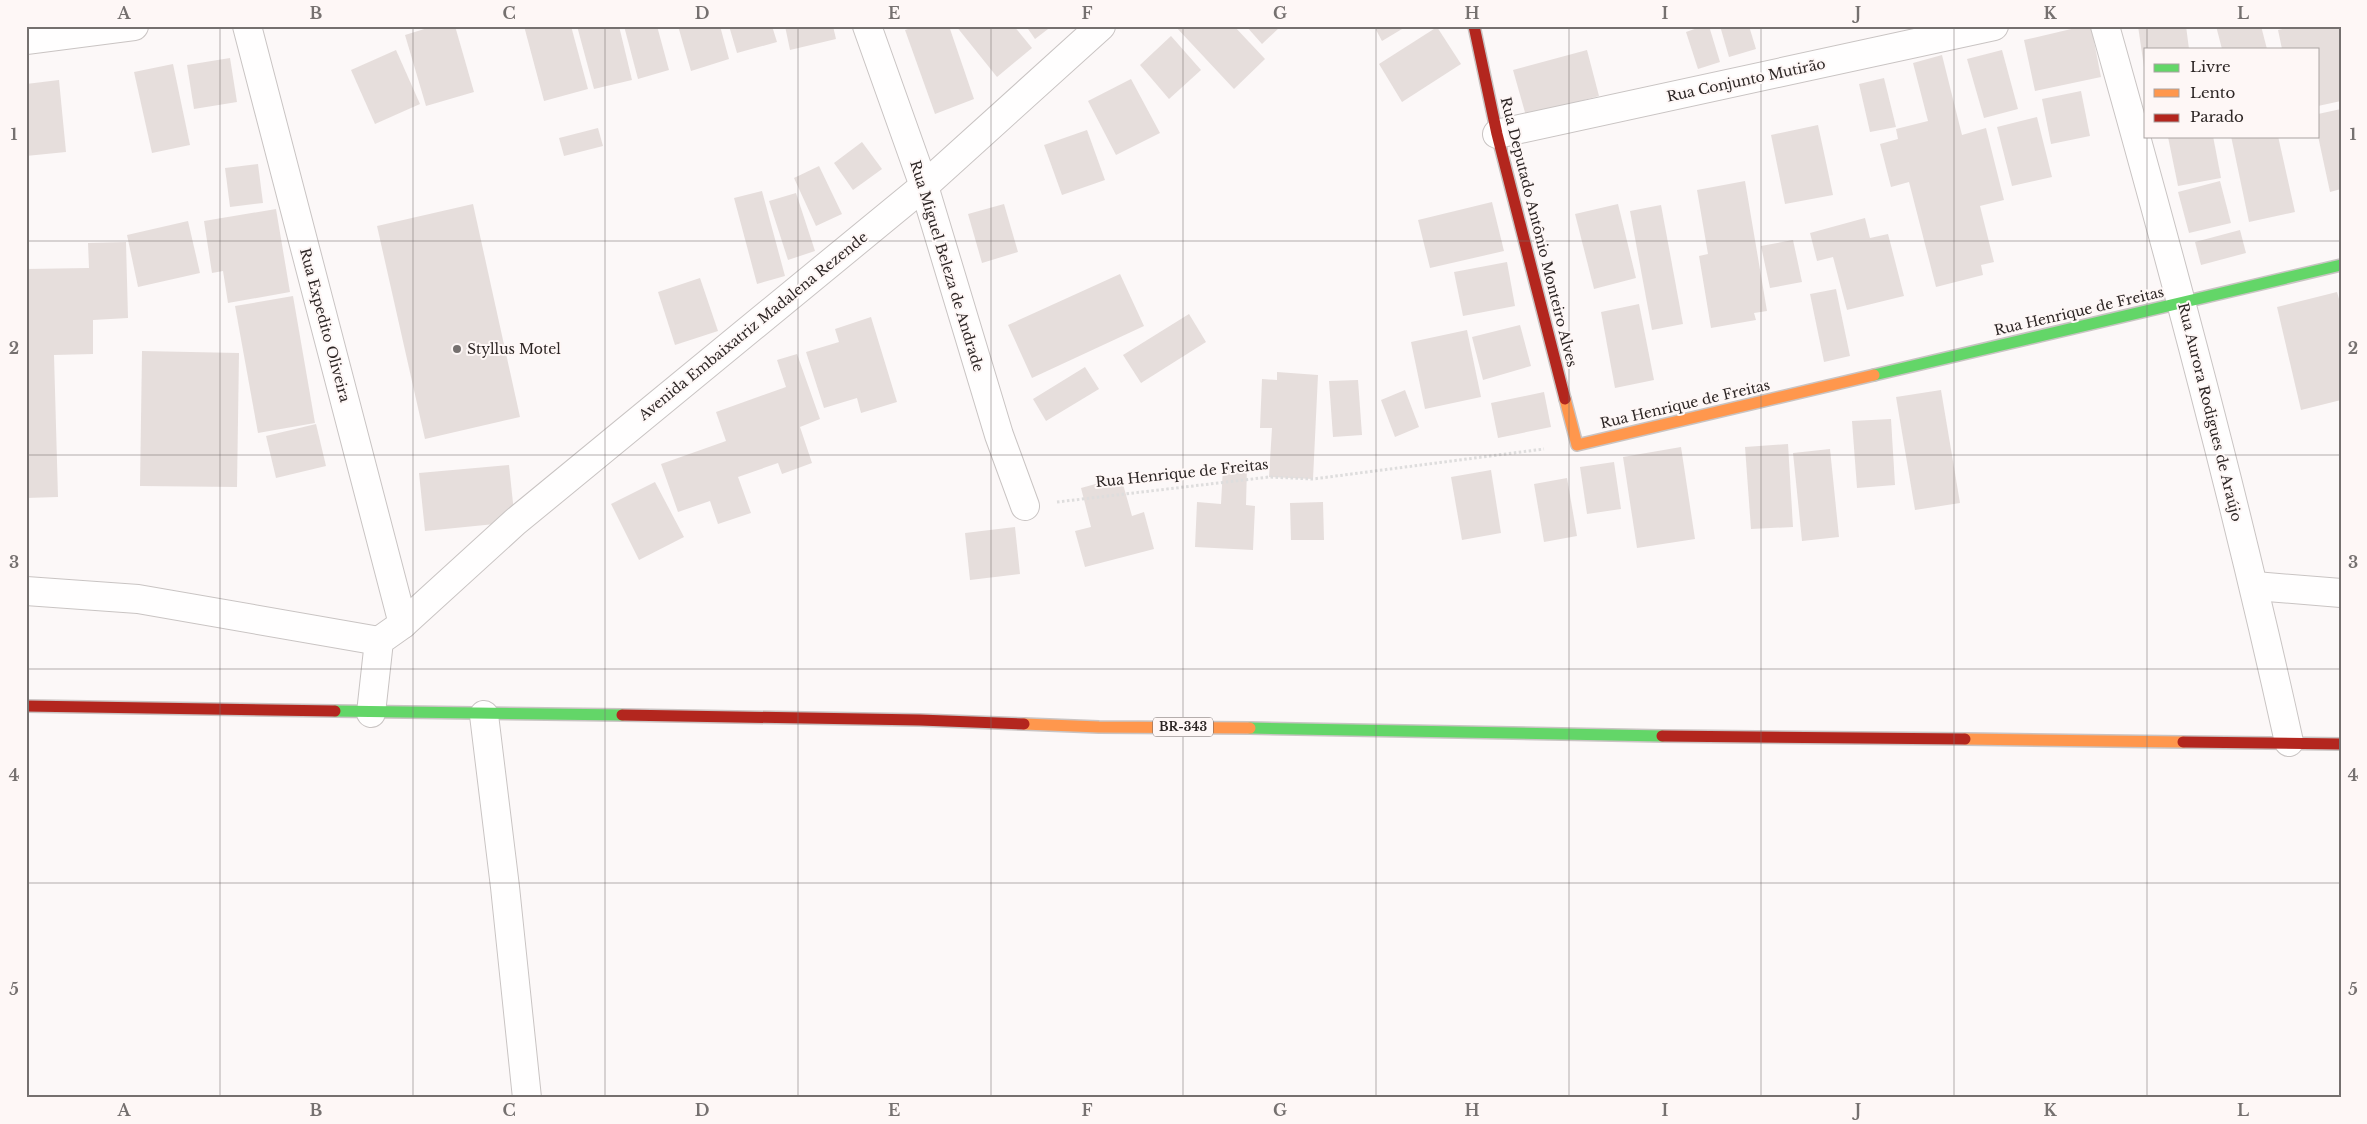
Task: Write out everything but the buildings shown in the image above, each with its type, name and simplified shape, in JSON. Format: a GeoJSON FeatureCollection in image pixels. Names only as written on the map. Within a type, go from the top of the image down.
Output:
{"type":"FeatureCollection","features":[{"type":"Feature","properties":{"kind":"main road","name":"Rua Deputado Antônio Monteiro Alves"},"geometry":{"type":"LineString","coordinates":[[1474,26],[1497,134],[1577,445]]}},
{"type":"Feature","properties":{"kind":"main road","name":"Rua Henrique de Freitas"},"geometry":{"type":"LineString","coordinates":[[1577,445],[2341,265]]}},
{"type":"Feature","properties":{"kind":"main road","name":"BR-343"},"geometry":{"type":"LineString","coordinates":[[26,706],[484,715],[920,720],[1099,727],[1336,728],[1594,735],[1818,736],[2095,742],[2289,742],[2341,744]]}},
{"type":"Feature","properties":{"kind":"street"},"geometry":{"type":"LineString","coordinates":[[26,40],[134,26]]}},
{"type":"Feature","properties":{"kind":"street","name":"Rua Expedito Oliveira"},"geometry":{"type":"LineString","coordinates":[[247,26],[403,624]]}},
{"type":"Feature","properties":{"kind":"street","name":"Rua Miguel Beleza de Andrade"},"geometry":{"type":"LineString","coordinates":[[867,26],[924,186],[999,435],[1025,506]]}},
{"type":"Feature","properties":{"kind":"street","name":"Avenida Embaixatriz Madalena Rezende"},"geometry":{"type":"LineString","coordinates":[[379,641],[403,624],[515,522],[924,186],[1101,26]]}},
{"type":"Feature","properties":{"kind":"street","name":"Rua Conjunto Mutirão"},"geometry":{"type":"LineString","coordinates":[[1497,134],[1994,26]]}},
{"type":"Feature","properties":{"kind":"street","name":"Rua Aurora Rodigues de Araújo"},"geometry":{"type":"LineString","coordinates":[[2105,26],[2182,302],[2255,586],[2289,742]]}},
{"type":"Feature","properties":{"kind":"street"},"geometry":{"type":"LineString","coordinates":[[2255,586],[2341,593]]}},
{"type":"Feature","properties":{"kind":"street"},"geometry":{"type":"LineString","coordinates":[[26,591],[138,600],[379,641],[371,713]]}},
{"type":"Feature","properties":{"kind":"street"},"geometry":{"type":"LineString","coordinates":[[484,715],[505,887],[527,1098]]}},
{"type":"Feature","properties":{"kind":"path","name":"Rua Henrique de Freitas"},"geometry":{"type":"LineString","coordinates":[[1025,506],[1269,477],[1313,479],[1577,445]]}},
{"type":"Feature","properties":{"kind":"traffic: fast"},"geometry":{"type":"LineString","coordinates":[[1874,375],[2341,265]]}},
{"type":"Feature","properties":{"kind":"traffic: fast"},"geometry":{"type":"LineString","coordinates":[[335,711],[622,715]]}},
{"type":"Feature","properties":{"kind":"traffic: fast"},"geometry":{"type":"LineString","coordinates":[[1250,728],[1662,736]]}},
{"type":"Feature","properties":{"kind":"traffic: slow"},"geometry":{"type":"LineString","coordinates":[[1565,399],[1577,445],[1874,375]]}},
{"type":"Feature","properties":{"kind":"traffic: slow"},"geometry":{"type":"LineString","coordinates":[[1024,724],[1099,727],[1250,728]]}},
{"type":"Feature","properties":{"kind":"traffic: slow"},"geometry":{"type":"LineString","coordinates":[[1965,739],[2183,742]]}},
{"type":"Feature","properties":{"kind":"traffic: jam"},"geometry":{"type":"LineString","coordinates":[[1474,26],[1497,134],[1565,399]]}},
{"type":"Feature","properties":{"kind":"traffic: jam"},"geometry":{"type":"LineString","coordinates":[[26,706],[335,711]]}},
{"type":"Feature","properties":{"kind":"traffic: jam"},"geometry":{"type":"LineString","coordinates":[[622,715],[920,720],[1024,724]]}},
{"type":"Feature","properties":{"kind":"traffic: jam"},"geometry":{"type":"LineString","coordinates":[[1662,736],[1965,739]]}},
{"type":"Feature","properties":{"kind":"traffic: jam"},"geometry":{"type":"LineString","coordinates":[[2183,742],[2341,744]]}},
{"type":"Feature","properties":{"kind":"place","name":"Styllus Motel"},"geometry":{"type":"Point","coordinates":[457,349]}}]}
